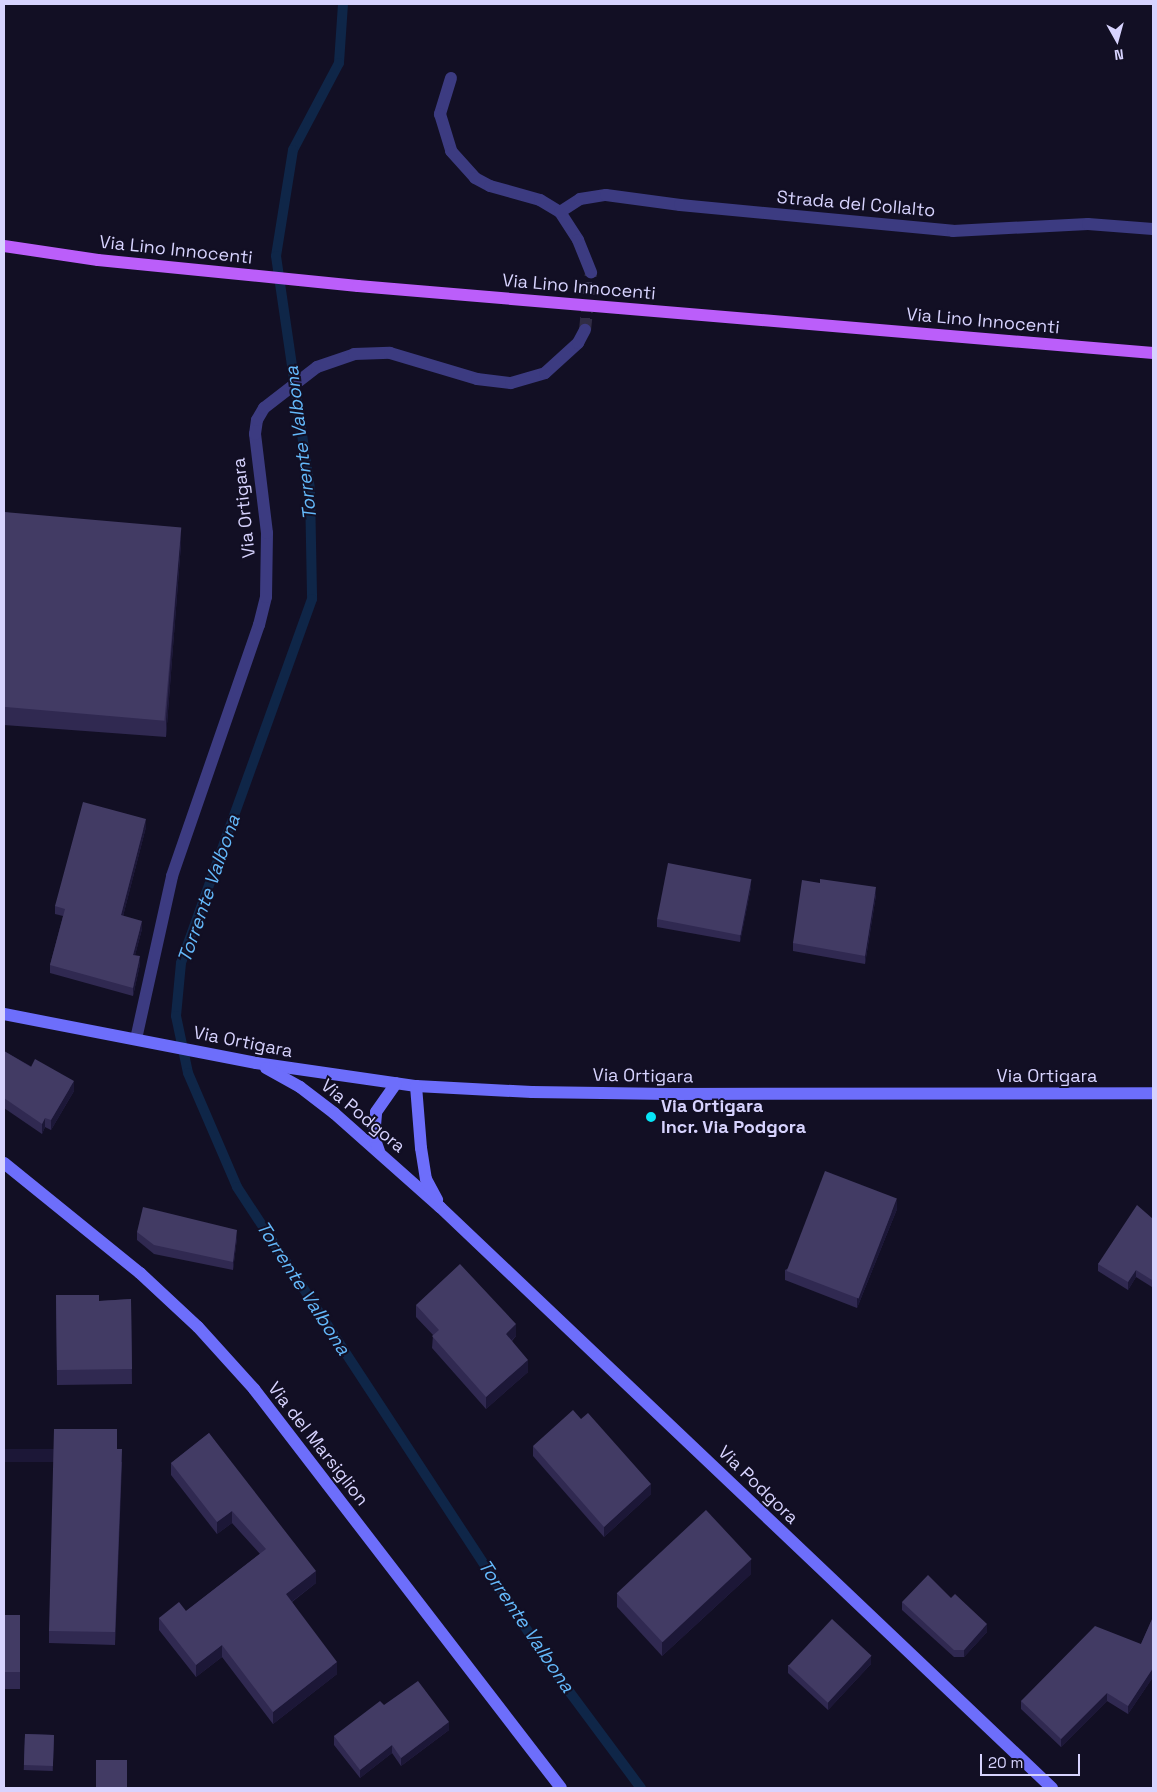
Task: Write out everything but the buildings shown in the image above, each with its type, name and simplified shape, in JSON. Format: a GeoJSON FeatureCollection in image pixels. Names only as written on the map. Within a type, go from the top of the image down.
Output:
{"type":"FeatureCollection","features":[{"type":"Feature","properties":{"kind":"main road","name":"Via Lino Innocenti"},"geometry":{"type":"LineString","coordinates":[[4,246],[98,260],[358,286],[1153,354]]}},
{"type":"Feature","properties":{"kind":"main road","name":"Via Ortigara"},"geometry":{"type":"LineString","coordinates":[[4,1014],[256,1063],[416,1086],[532,1092],[671,1094],[1153,1093]]}},
{"type":"Feature","properties":{"kind":"main road","name":"Via Podgora"},"geometry":{"type":"LineString","coordinates":[[256,1063],[300,1087],[379,1151],[1052,1788]]}},
{"type":"Feature","properties":{"kind":"main road"},"geometry":{"type":"LineString","coordinates":[[379,1151],[374,1137],[376,1112],[396,1083]]}},
{"type":"Feature","properties":{"kind":"main road","name":"Via Podgora"},"geometry":{"type":"LineString","coordinates":[[416,1086],[426,1179],[440,1207]]}},
{"type":"Feature","properties":{"kind":"main road","name":"Via del Marsiglion"},"geometry":{"type":"LineString","coordinates":[[4,1163],[140,1273],[198,1327],[254,1389],[561,1788]]}},
{"type":"Feature","properties":{"kind":"street"},"geometry":{"type":"LineString","coordinates":[[450,78],[440,114],[451,151],[474,178],[490,186],[540,200],[560,212],[578,240],[590,272]]}},
{"type":"Feature","properties":{"kind":"street","name":"Strada del Collalto"},"geometry":{"type":"LineString","coordinates":[[560,212],[580,200],[606,195],[647,198],[680,205],[953,231],[1088,224],[1153,229]]}},
{"type":"Feature","properties":{"kind":"street","name":"Via Ortigara"},"geometry":{"type":"LineString","coordinates":[[136,1040],[172,876],[259,626],[266,597],[267,533],[255,434],[256,420],[278,395],[317,367],[354,354],[390,353],[476,379],[512,383],[545,373],[572,350],[585,330]]}},
{"type":"Feature","properties":{"kind":"waterway","name":"Torrente Valbona"},"geometry":{"type":"LineString","coordinates":[[343,4],[339,63],[293,150],[276,256],[310,490],[312,599],[181,963],[176,1016],[188,1073],[237,1187],[554,1671],[641,1788]]}},
{"type":"Feature","properties":{"kind":"tunnel"},"geometry":{"type":"LineString","coordinates":[[585,330],[591,272]]}},
{"type":"Feature","properties":{"kind":"place","name":"Via Ortigara Incr. Via Podgora"},"geometry":{"type":"Point","coordinates":[651,1117]}}]}
